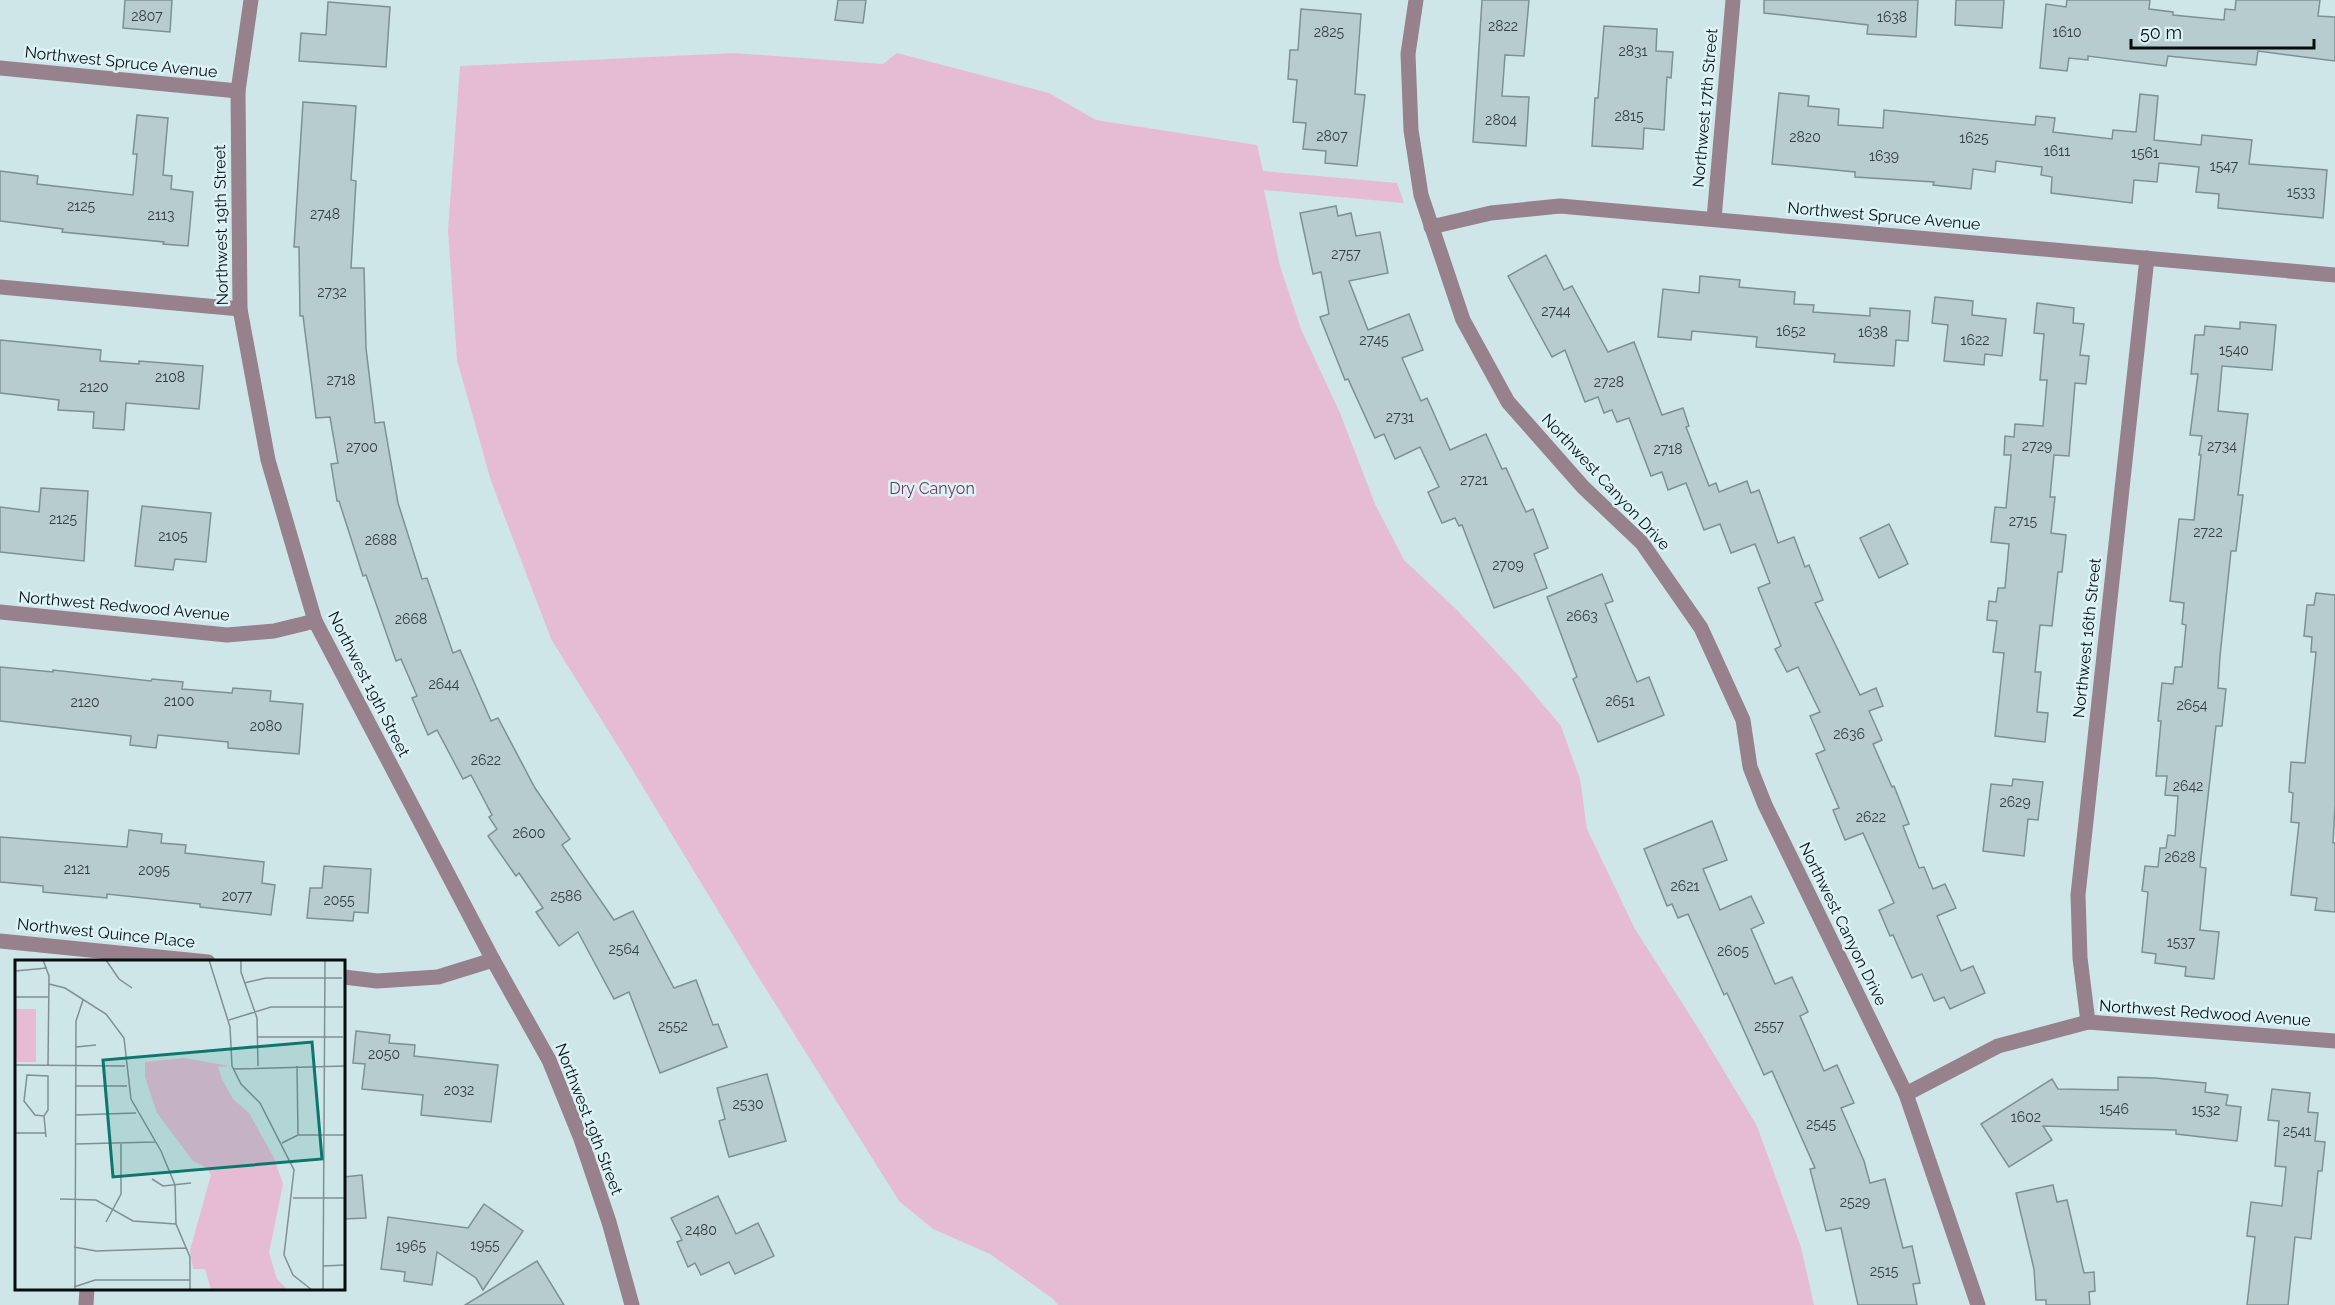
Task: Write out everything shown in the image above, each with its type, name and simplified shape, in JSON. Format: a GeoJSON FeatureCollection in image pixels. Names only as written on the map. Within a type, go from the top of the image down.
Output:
{"type":"FeatureCollection","features":[{"type":"Feature","properties":{"kind":"street","name":"Northwest 19th Street"},"geometry":{"type":"LineString","coordinates":[[251,0],[238,91],[240,309],[268,460],[315,621],[493,960],[549,1060],[581,1139],[609,1222],[632,1305]]}},
{"type":"Feature","properties":{"kind":"street","name":"Northwest Canyon Drive"},"geometry":{"type":"LineString","coordinates":[[1416,0],[1408,54],[1411,129],[1421,195],[1463,320],[1508,402],[1583,487],[1642,543],[1701,628],[1743,720],[1750,767],[1765,805],[1906,1094],[1978,1305]]}},
{"type":"Feature","properties":{"kind":"street","name":"Northwest 17th Street"},"geometry":{"type":"LineString","coordinates":[[1714,219],[1733,0]]}},
{"type":"Feature","properties":{"kind":"street","name":"Northwest Spruce Avenue"},"geometry":{"type":"LineString","coordinates":[[0,68],[238,91]]}},
{"type":"Feature","properties":{"kind":"street","name":"Northwest Spruce Avenue"},"geometry":{"type":"LineString","coordinates":[[1431,227],[1491,213],[1560,206],[2335,274]]}},
{"type":"Feature","properties":{"kind":"street","name":"Northwest 16th Street"},"geometry":{"type":"LineString","coordinates":[[2088,1022],[2080,958],[2078,895],[2147,258]]}},
{"type":"Feature","properties":{"kind":"street"},"geometry":{"type":"LineString","coordinates":[[0,287],[240,309]]}},
{"type":"Feature","properties":{"kind":"street","name":"Northwest Redwood Avenue"},"geometry":{"type":"LineString","coordinates":[[0,612],[227,635],[274,631],[315,621]]}},
{"type":"Feature","properties":{"kind":"street","name":"Northwest Quince Place"},"geometry":{"type":"LineString","coordinates":[[0,941],[111,956],[176,960]]}},
{"type":"Feature","properties":{"kind":"street"},"geometry":{"type":"LineString","coordinates":[[345,977],[377,981],[438,977],[493,960]]}},
{"type":"Feature","properties":{"kind":"street","name":"Northwest Redwood Avenue"},"geometry":{"type":"LineString","coordinates":[[1906,1094],[1998,1046],[2088,1022],[2335,1041]]}},
{"type":"Feature","properties":{"kind":"street"},"geometry":{"type":"LineString","coordinates":[[86,1305],[87,1290]]}},
{"type":"Feature","properties":{"kind":"green space","name":"Dry Canyon"},"geometry":{"type":"Polygon","coordinates":[[[734,53],[883,64],[897,53],[1049,93],[1096,120],[1257,145],[1263,171],[1397,183],[1404,203],[1264,190],[1280,266],[1301,329],[1340,413],[1375,504],[1404,560],[1457,610],[1518,675],[1561,726],[1580,779],[1587,829],[1635,929],[1757,1126],[1801,1247],[1814,1305],[1058,1305],[1052,1298],[990,1254],[933,1229],[899,1201],[551,639],[491,481],[457,360],[448,230],[460,66],[734,53]]]}},
{"type":"Feature","properties":{"kind":"building"},"geometry":{"type":"Polygon","coordinates":[[[125,0],[172,0],[170,32],[123,28],[125,0]]]}},
{"type":"Feature","properties":{"kind":"building"},"geometry":{"type":"Polygon","coordinates":[[[838,0],[866,0],[863,23],[835,20],[838,0]]]}},
{"type":"Feature","properties":{"kind":"building"},"geometry":{"type":"Polygon","coordinates":[[[1482,0],[1529,0],[1524,56],[1505,55],[1502,96],[1529,97],[1526,146],[1473,142],[1482,0]]]}},
{"type":"Feature","properties":{"kind":"building"},"geometry":{"type":"Polygon","coordinates":[[[1764,0],[1918,0],[1916,37],[1867,34],[1868,25],[1764,13],[1764,0]]]}},
{"type":"Feature","properties":{"kind":"building"},"geometry":{"type":"Polygon","coordinates":[[[1956,0],[2004,0],[2002,28],[1955,25],[1956,0]]]}},
{"type":"Feature","properties":{"kind":"building"},"geometry":{"type":"Polygon","coordinates":[[[2067,0],[2150,0],[2149,9],[2173,12],[2173,15],[2224,20],[2225,9],[2235,10],[2236,0],[2320,0],[2318,16],[2335,17],[2335,61],[2258,51],[2256,65],[2168,56],[2166,66],[2088,56],[2088,60],[2069,58],[2067,71],[2040,68],[2046,4],[2066,7],[2067,0]]]}},
{"type":"Feature","properties":{"kind":"building"},"geometry":{"type":"Polygon","coordinates":[[[328,2],[390,7],[386,67],[299,61],[301,33],[326,35],[328,2]]]}},
{"type":"Feature","properties":{"kind":"building"},"geometry":{"type":"Polygon","coordinates":[[[1301,9],[1361,14],[1355,94],[1365,95],[1357,166],[1325,163],[1326,151],[1303,149],[1306,123],[1293,122],[1297,80],[1288,79],[1290,50],[1298,50],[1301,9]]]}},
{"type":"Feature","properties":{"kind":"building"},"geometry":{"type":"Polygon","coordinates":[[[1604,26],[1657,29],[1656,51],[1673,52],[1671,78],[1667,77],[1664,130],[1644,128],[1643,149],[1592,146],[1604,26]]]}},
{"type":"Feature","properties":{"kind":"building"},"geometry":{"type":"Polygon","coordinates":[[[1779,93],[1809,96],[1808,106],[1839,109],[1838,125],[1883,128],[1884,110],[2035,125],[2036,116],[2055,118],[2053,132],[2112,139],[2113,130],[2136,132],[2140,94],[2158,96],[2154,140],[2201,145],[2202,135],[2252,140],[2249,164],[2327,170],[2323,218],[2218,208],[2219,194],[2196,192],[2199,167],[2159,163],[2157,182],[2134,180],[2132,203],[2051,193],[2052,177],[2041,175],[2042,167],[1996,161],[1995,172],[1973,169],[1971,189],[1933,185],[1934,182],[1855,177],[1855,172],[1772,164],[1779,93]]]}},
{"type":"Feature","properties":{"kind":"building"},"geometry":{"type":"Polygon","coordinates":[[[303,102],[356,106],[351,180],[356,181],[351,268],[364,268],[366,348],[375,423],[384,422],[398,503],[422,579],[427,578],[453,653],[460,650],[491,721],[498,718],[535,788],[570,839],[562,845],[614,920],[633,911],[674,988],[696,980],[713,1025],[718,1024],[727,1047],[660,1073],[629,992],[614,999],[578,932],[559,946],[536,912],[543,908],[519,873],[516,876],[488,836],[497,829],[489,817],[492,815],[471,775],[463,779],[437,730],[428,735],[412,698],[417,696],[401,659],[396,661],[366,575],[363,576],[339,501],[337,501],[331,464],[338,463],[330,417],[316,418],[303,316],[300,316],[299,247],[294,247],[303,102]]]}},
{"type":"Feature","properties":{"kind":"building"},"geometry":{"type":"Polygon","coordinates":[[[137,115],[168,118],[163,175],[172,176],[171,189],[193,192],[188,246],[62,232],[63,229],[0,221],[0,171],[38,176],[37,184],[133,195],[137,154],[133,154],[137,115]]]}},
{"type":"Feature","properties":{"kind":"building"},"geometry":{"type":"Polygon","coordinates":[[[1336,206],[1338,216],[1351,213],[1356,236],[1380,232],[1388,273],[1349,281],[1368,330],[1409,314],[1423,350],[1402,358],[1421,401],[1427,398],[1450,450],[1486,434],[1502,469],[1506,468],[1526,512],[1533,509],[1548,548],[1534,554],[1547,588],[1494,608],[1462,525],[1459,526],[1455,518],[1442,523],[1428,492],[1439,487],[1420,447],[1395,459],[1384,434],[1375,438],[1348,379],[1345,380],[1320,317],[1329,314],[1321,272],[1313,274],[1300,213],[1336,206]]]}},
{"type":"Feature","properties":{"kind":"building"},"geometry":{"type":"Polygon","coordinates":[[[1546,255],[1564,290],[1572,286],[1608,352],[1634,342],[1662,415],[1683,408],[1689,426],[1686,427],[1709,486],[1716,483],[1719,492],[1747,481],[1751,493],[1759,490],[1778,543],[1794,537],[1805,567],[1809,565],[1823,600],[1815,603],[1860,695],[1876,688],[1883,706],[1869,711],[1882,740],[1873,744],[1892,787],[1894,786],[1909,824],[1903,826],[1919,868],[1924,867],[1933,889],[1945,884],[1956,908],[1937,916],[1961,971],[1973,966],[1985,993],[1950,1009],[1944,997],[1934,1001],[1922,974],[1912,978],[1879,910],[1894,903],[1863,833],[1845,840],[1833,810],[1839,808],[1816,754],[1825,750],[1810,716],[1820,712],[1798,667],[1787,672],[1775,649],[1781,646],[1758,588],[1770,583],[1755,544],[1731,553],[1720,524],[1704,530],[1686,483],[1668,490],[1662,472],[1651,476],[1629,418],[1617,422],[1612,410],[1604,413],[1598,397],[1585,402],[1565,350],[1552,357],[1508,276],[1546,255]]]}},
{"type":"Feature","properties":{"kind":"building"},"geometry":{"type":"Polygon","coordinates":[[[1700,276],[1740,280],[1739,287],[1795,292],[1794,304],[1814,305],[1813,312],[1870,316],[1870,308],[1910,311],[1908,341],[1896,340],[1894,366],[1834,362],[1835,354],[1756,347],[1757,337],[1692,331],[1691,340],[1658,337],[1663,289],[1699,293],[1700,276]]]}},
{"type":"Feature","properties":{"kind":"building"},"geometry":{"type":"Polygon","coordinates":[[[1935,297],[1973,301],[1972,315],[2006,319],[2002,356],[1985,354],[1984,365],[1944,361],[1948,325],[1932,323],[1935,297]]]}},
{"type":"Feature","properties":{"kind":"building"},"geometry":{"type":"Polygon","coordinates":[[[2037,303],[2074,308],[2073,323],[2084,324],[2080,355],[2089,356],[2086,384],[2075,383],[2069,456],[2054,455],[2050,497],[2055,497],[2051,533],[2066,535],[2062,572],[2058,572],[2052,626],[2040,625],[2035,672],[2041,672],[2037,712],[2048,713],[2045,742],[1995,736],[2004,653],[1993,652],[1997,621],[1987,620],[1989,601],[1996,602],[1998,588],[2005,588],[2009,544],[1991,542],[1995,507],[2006,508],[2011,455],[2004,455],[2005,436],[2014,437],[2015,424],[2043,426],[2047,380],[2040,380],[2044,334],[2034,333],[2037,303]]]}},
{"type":"Feature","properties":{"kind":"building"},"geometry":{"type":"Polygon","coordinates":[[[2240,322],[2276,325],[2272,370],[2222,366],[2218,411],[2248,414],[2238,495],[2243,495],[2236,551],[2231,551],[2220,656],[2218,688],[2226,689],[2222,726],[2216,726],[2200,867],[2206,868],[2200,930],[2219,932],[2214,979],[2185,976],[2186,967],[2155,963],[2156,954],[2142,952],[2148,892],[2142,891],[2145,866],[2158,867],[2160,848],[2166,848],[2168,835],[2175,836],[2178,796],[2165,795],[2167,776],[2156,776],[2161,721],[2158,721],[2162,683],[2173,684],[2175,667],[2182,667],[2186,625],[2182,624],[2184,603],[2170,601],[2179,519],[2194,520],[2201,455],[2199,455],[2202,436],[2190,435],[2198,374],[2191,374],[2195,335],[2204,335],[2205,326],[2240,329],[2240,322]]]}},
{"type":"Feature","properties":{"kind":"building"},"geometry":{"type":"Polygon","coordinates":[[[0,340],[101,350],[100,361],[139,364],[139,361],[203,366],[199,409],[126,403],[124,430],[93,428],[94,412],[58,410],[59,400],[0,393],[0,340]]]}},
{"type":"Feature","properties":{"kind":"building"},"geometry":{"type":"Polygon","coordinates":[[[41,488],[88,491],[84,561],[0,552],[0,507],[39,512],[41,488]]]}},
{"type":"Feature","properties":{"kind":"building"},"geometry":{"type":"Polygon","coordinates":[[[142,506],[211,513],[206,562],[175,559],[173,570],[135,566],[142,506]]]}},
{"type":"Feature","properties":{"kind":"building"},"geometry":{"type":"Polygon","coordinates":[[[1889,524],[1908,564],[1879,578],[1860,538],[1889,524]]]}},
{"type":"Feature","properties":{"kind":"building"},"geometry":{"type":"Polygon","coordinates":[[[1602,574],[1613,601],[1605,604],[1637,682],[1649,677],[1664,715],[1598,742],[1573,679],[1577,677],[1547,597],[1602,574]]]}},
{"type":"Feature","properties":{"kind":"building"},"geometry":{"type":"Polygon","coordinates":[[[2316,593],[2335,595],[2333,843],[2335,843],[2335,912],[2315,910],[2317,898],[2291,895],[2299,823],[2291,822],[2293,793],[2289,792],[2291,762],[2305,763],[2316,652],[2311,652],[2312,637],[2304,636],[2307,605],[2314,605],[2316,593]]]}},
{"type":"Feature","properties":{"kind":"building"},"geometry":{"type":"Polygon","coordinates":[[[0,667],[183,682],[182,689],[232,693],[233,688],[271,691],[270,701],[303,704],[299,754],[228,748],[228,742],[158,735],[156,748],[130,745],[131,736],[0,721],[0,667]]]}},
{"type":"Feature","properties":{"kind":"building"},"geometry":{"type":"Polygon","coordinates":[[[2013,779],[2043,782],[2038,820],[2028,819],[2024,856],[1983,851],[1991,784],[2012,786],[2013,779]]]}},
{"type":"Feature","properties":{"kind":"building"},"geometry":{"type":"Polygon","coordinates":[[[1712,821],[1727,860],[1703,869],[1720,910],[1751,896],[1764,923],[1751,929],[1775,984],[1792,977],[1808,1012],[1800,1016],[1824,1071],[1837,1065],[1854,1103],[1841,1108],[1864,1161],[1870,1183],[1885,1179],[1903,1248],[1912,1246],[1920,1283],[1913,1284],[1917,1305],[1858,1305],[1841,1228],[1826,1231],[1810,1169],[1815,1168],[1772,1071],[1764,1075],[1727,993],[1724,995],[1688,914],[1678,918],[1672,904],[1667,906],[1644,849],[1712,821]]]}},
{"type":"Feature","properties":{"kind":"building"},"geometry":{"type":"Polygon","coordinates":[[[129,830],[162,834],[161,843],[186,845],[185,853],[264,862],[262,883],[275,885],[271,915],[200,907],[200,904],[107,894],[107,898],[43,892],[43,886],[0,882],[0,837],[127,847],[129,830]]]}},
{"type":"Feature","properties":{"kind":"building"},"geometry":{"type":"Polygon","coordinates":[[[324,866],[371,869],[368,913],[354,912],[353,921],[307,918],[310,888],[322,888],[324,866]]]}},
{"type":"Feature","properties":{"kind":"building"},"geometry":{"type":"Polygon","coordinates":[[[356,1031],[390,1035],[389,1043],[415,1045],[414,1056],[498,1065],[491,1122],[421,1115],[423,1095],[362,1089],[365,1064],[353,1063],[356,1031]]]}},
{"type":"Feature","properties":{"kind":"building"},"geometry":{"type":"Polygon","coordinates":[[[767,1074],[786,1141],[729,1157],[719,1121],[725,1119],[717,1088],[767,1074]]]}},
{"type":"Feature","properties":{"kind":"building"},"geometry":{"type":"Polygon","coordinates":[[[2118,1077],[2206,1083],[2205,1092],[2228,1095],[2226,1105],[2241,1107],[2237,1141],[2176,1134],[2176,1130],[2043,1126],[2052,1140],[2009,1167],[1981,1124],[2052,1079],[2058,1089],[2118,1090],[2118,1077]]]}},
{"type":"Feature","properties":{"kind":"building"},"geometry":{"type":"Polygon","coordinates":[[[2272,1089],[2310,1093],[2308,1112],[2318,1113],[2315,1141],[2325,1142],[2322,1171],[2318,1171],[2311,1239],[2295,1237],[2288,1305],[2247,1305],[2255,1237],[2247,1236],[2251,1202],[2282,1206],[2286,1167],[2275,1166],[2279,1121],[2268,1120],[2272,1089]]]}},
{"type":"Feature","properties":{"kind":"building"},"geometry":{"type":"Polygon","coordinates":[[[362,1175],[366,1218],[345,1219],[345,1177],[362,1175]]]}},
{"type":"Feature","properties":{"kind":"building"},"geometry":{"type":"Polygon","coordinates":[[[2053,1185],[2057,1202],[2067,1200],[2084,1273],[2094,1272],[2095,1291],[2089,1292],[2090,1305],[2046,1305],[2046,1300],[2036,1300],[2034,1269],[2016,1193],[2053,1185]]]}},
{"type":"Feature","properties":{"kind":"building"},"geometry":{"type":"Polygon","coordinates":[[[718,1196],[736,1234],[758,1223],[774,1256],[735,1274],[729,1262],[701,1275],[695,1263],[688,1267],[677,1242],[682,1240],[671,1218],[718,1196]]]}},
{"type":"Feature","properties":{"kind":"building"},"geometry":{"type":"Polygon","coordinates":[[[484,1204],[523,1231],[483,1290],[476,1278],[437,1252],[432,1285],[404,1281],[405,1272],[381,1269],[388,1217],[468,1228],[484,1204]]]}},
{"type":"Feature","properties":{"kind":"building"},"geometry":{"type":"Polygon","coordinates":[[[537,1261],[564,1305],[465,1305],[537,1261]]]}}]}
